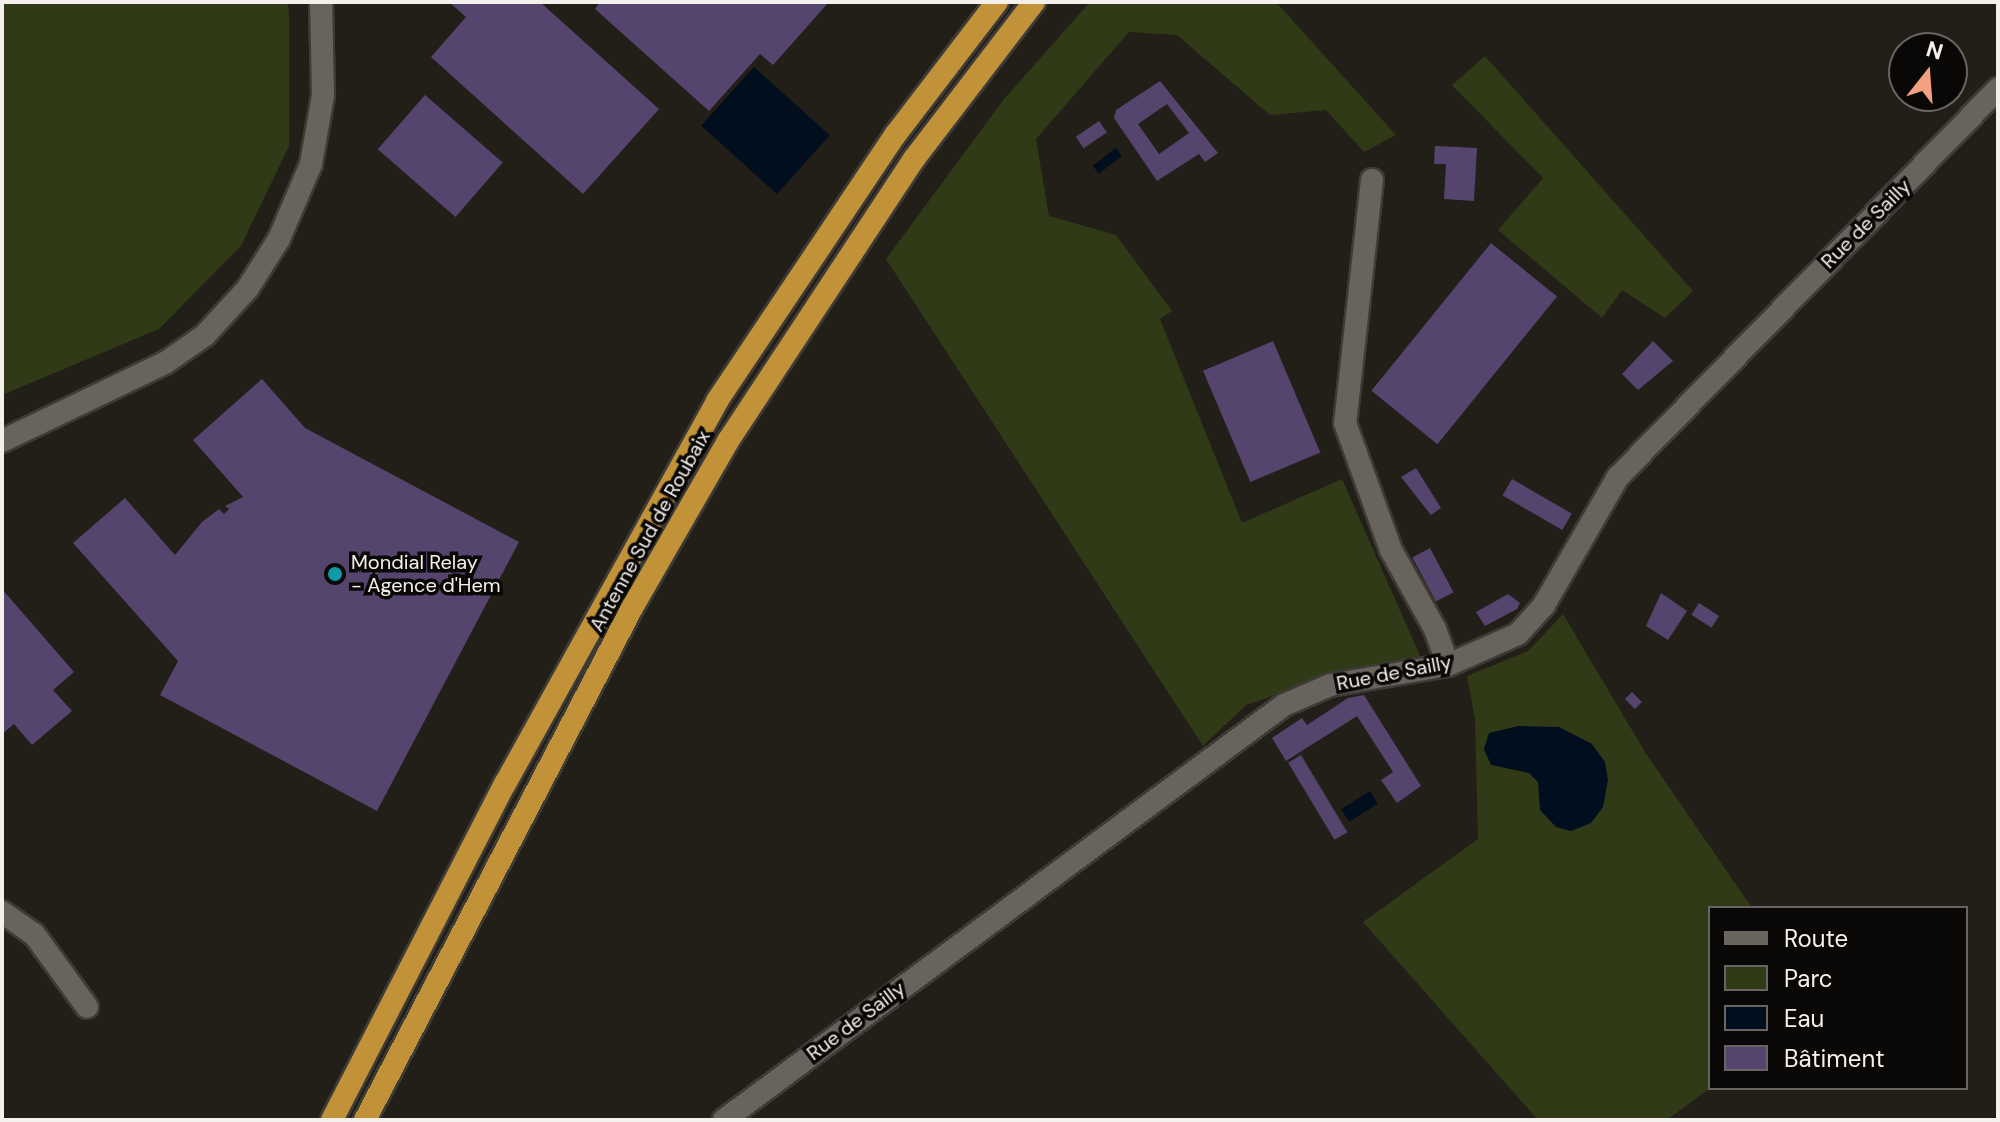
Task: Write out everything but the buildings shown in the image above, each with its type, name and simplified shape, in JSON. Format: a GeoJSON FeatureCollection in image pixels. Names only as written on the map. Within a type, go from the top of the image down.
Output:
{"type":"FeatureCollection","features":[{"type":"Feature","properties":{"kind":"highway","name":"Antenne Sud de Roubaix"},"geometry":{"type":"LineString","coordinates":[[332,1120],[505,784],[717,401],[887,147],[997,2]]}},
{"type":"Feature","properties":{"kind":"highway","name":"Antenne Sud de Roubaix"},"geometry":{"type":"LineString","coordinates":[[365,1120],[632,608],[728,441],[914,159],[1034,2]]}},
{"type":"Feature","properties":{"kind":"street"},"geometry":{"type":"LineString","coordinates":[[2,441],[165,363],[205,335],[248,288],[279,239],[311,164],[323,95],[321,2]]}},
{"type":"Feature","properties":{"kind":"street","name":"Rue de Sailly"},"geometry":{"type":"LineString","coordinates":[[724,1120],[1284,705],[1330,685],[1448,665],[1498,646],[1532,620],[1618,477],[1998,89]]}},
{"type":"Feature","properties":{"kind":"street"},"geometry":{"type":"LineString","coordinates":[[1372,180],[1345,423],[1391,550],[1435,629],[1448,665]]}},
{"type":"Feature","properties":{"kind":"street"},"geometry":{"type":"LineString","coordinates":[[2,912],[34,934],[87,1007]]}},
{"type":"Feature","properties":{"kind":"green space"},"geometry":{"type":"Polygon","coordinates":[[[2,2],[288,2],[289,146],[241,246],[159,329],[2,395],[2,2]]]}},
{"type":"Feature","properties":{"kind":"green space"},"geometry":{"type":"Polygon","coordinates":[[[1090,2],[1276,2],[1396,135],[1364,152],[1326,110],[1270,115],[1177,35],[1129,32],[1036,139],[1049,216],[1116,235],[1172,311],[1160,319],[1242,523],[1342,479],[1421,658],[1346,671],[1246,705],[1203,746],[886,259],[1004,99],[1090,2]]]}},
{"type":"Feature","properties":{"kind":"green space"},"geometry":{"type":"Polygon","coordinates":[[[1485,56],[1693,291],[1665,318],[1622,290],[1602,318],[1498,230],[1543,178],[1452,85],[1485,56]]]}},
{"type":"Feature","properties":{"kind":"green space"},"geometry":{"type":"Polygon","coordinates":[[[1563,614],[1645,752],[1751,906],[1708,906],[1708,1089],[1667,1120],[1538,1120],[1363,922],[1478,839],[1475,719],[1467,676],[1528,651],[1563,614]]]}},
{"type":"Feature","properties":{"kind":"water"},"geometry":{"type":"Polygon","coordinates":[[[754,67],[830,135],[777,194],[701,126],[754,67]]]}},
{"type":"Feature","properties":{"kind":"water"},"geometry":{"type":"Polygon","coordinates":[[[1116,148],[1122,156],[1099,173],[1093,165],[1116,148]]]}},
{"type":"Feature","properties":{"kind":"water"},"geometry":{"type":"Polygon","coordinates":[[[1518,726],[1559,727],[1592,744],[1605,762],[1608,780],[1603,807],[1591,823],[1571,831],[1556,827],[1540,810],[1538,782],[1529,773],[1491,765],[1484,749],[1489,733],[1518,726]]]}},
{"type":"Feature","properties":{"kind":"water"},"geometry":{"type":"Polygon","coordinates":[[[1370,791],[1378,804],[1349,822],[1341,809],[1370,791]]]}},
{"type":"Feature","properties":{"kind":"place","name":"Mondial Relay - Agence d'Hem"},"geometry":{"type":"Point","coordinates":[335,574]}}]}
